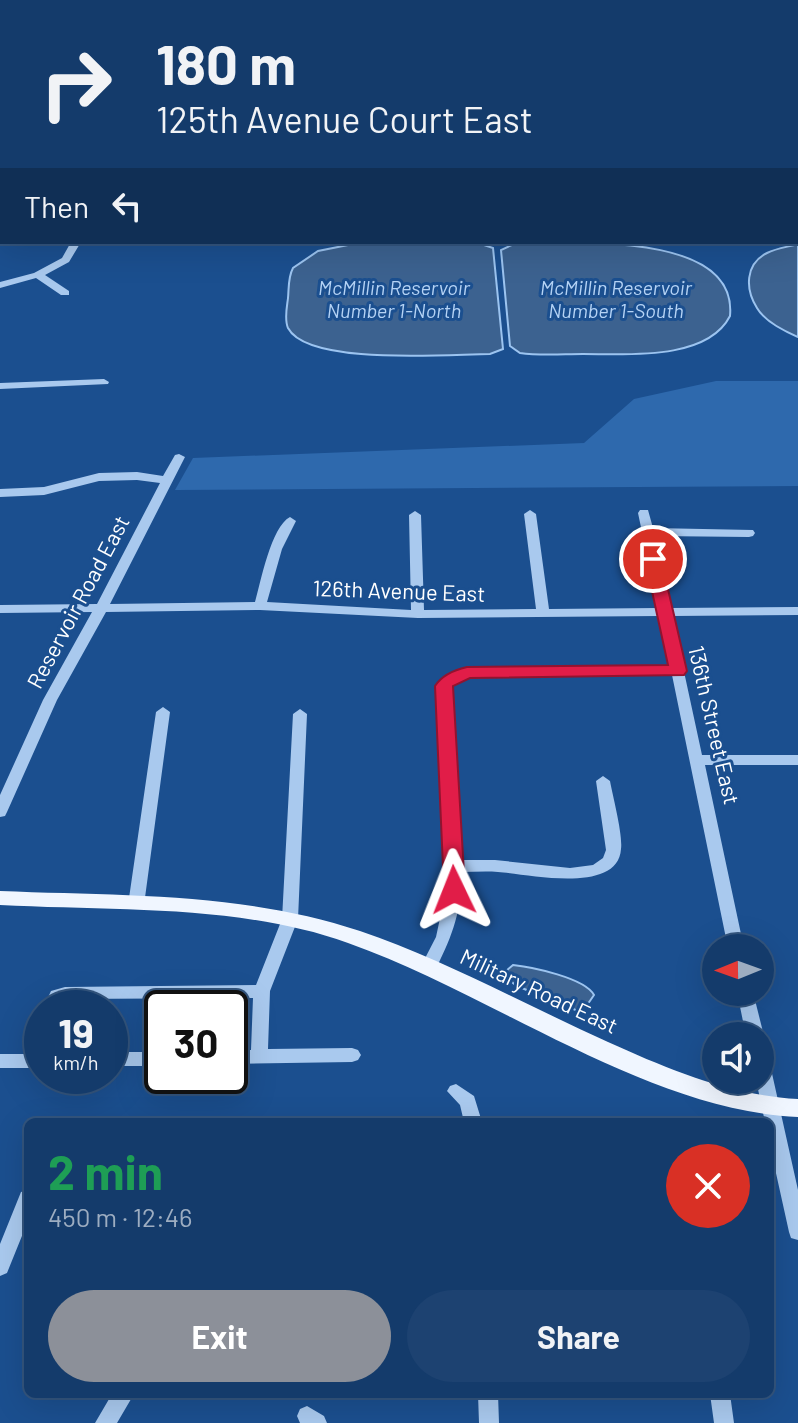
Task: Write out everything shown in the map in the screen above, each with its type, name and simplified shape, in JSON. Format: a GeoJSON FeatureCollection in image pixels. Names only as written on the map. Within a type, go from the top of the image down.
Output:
{"type":"FeatureCollection","features":[{"type":"Feature","properties":{"kind":"main road","name":"Military Road East"},"geometry":{"type":"LineString","coordinates":[[0,898],[248,913],[290,919],[355,938],[428,968],[699,1092],[770,1107],[798,1108]]}},
{"type":"Feature","properties":{"kind":"street"},"geometry":{"type":"LineString","coordinates":[[0,285],[38,275],[66,260],[75,244]]}},
{"type":"Feature","properties":{"kind":"street"},"geometry":{"type":"LineString","coordinates":[[38,275],[65,293]]}},
{"type":"Feature","properties":{"kind":"street"},"geometry":{"type":"LineString","coordinates":[[0,386],[104,382]]}},
{"type":"Feature","properties":{"kind":"street","name":"Reservoir Road East"},"geometry":{"type":"LineString","coordinates":[[0,812],[50,700],[179,457]]}},
{"type":"Feature","properties":{"kind":"street"},"geometry":{"type":"LineString","coordinates":[[0,493],[44,491],[99,477],[137,476],[167,480]]}},
{"type":"Feature","properties":{"kind":"street","name":"136th Street East"},"geometry":{"type":"LineString","coordinates":[[644,513],[733,934]]}},
{"type":"Feature","properties":{"kind":"street"},"geometry":{"type":"LineString","coordinates":[[530,514],[543,614]]}},
{"type":"Feature","properties":{"kind":"street"},"geometry":{"type":"LineString","coordinates":[[415,515],[418,614]]}},
{"type":"Feature","properties":{"kind":"street"},"geometry":{"type":"LineString","coordinates":[[260,606],[271,563],[290,521]]}},
{"type":"Feature","properties":{"kind":"street"},"geometry":{"type":"LineString","coordinates":[[648,532],[749,533]]}},
{"type":"Feature","properties":{"kind":"street","name":"126th Avenue East"},"geometry":{"type":"LineString","coordinates":[[0,609],[260,606],[418,614],[798,611]]}},
{"type":"Feature","properties":{"kind":"street"},"geometry":{"type":"LineString","coordinates":[[428,968],[451,915],[454,866],[444,686],[453,677],[467,673],[678,671]]}},
{"type":"Feature","properties":{"kind":"street"},"geometry":{"type":"LineString","coordinates":[[136,905],[163,712]]}},
{"type":"Feature","properties":{"kind":"street"},"geometry":{"type":"LineString","coordinates":[[259,1057],[262,991],[290,919],[300,714]]}},
{"type":"Feature","properties":{"kind":"street"},"geometry":{"type":"LineString","coordinates":[[697,760],[798,760]]}},
{"type":"Feature","properties":{"kind":"street"},"geometry":{"type":"LineString","coordinates":[[454,866],[495,866],[581,874],[605,865],[613,854],[614,845],[603,781]]}},
{"type":"Feature","properties":{"kind":"street"},"geometry":{"type":"LineString","coordinates":[[128,992],[262,991]]}},
{"type":"Feature","properties":{"kind":"street"},"geometry":{"type":"LineString","coordinates":[[248,1057],[352,1055]]}},
{"type":"Feature","properties":{"kind":"street"},"geometry":{"type":"LineString","coordinates":[[0,1061],[24,1060]]}},
{"type":"Feature","properties":{"kind":"street"},"geometry":{"type":"LineString","coordinates":[[456,1091],[468,1101],[472,1118]]}},
{"type":"Feature","properties":{"kind":"street"},"geometry":{"type":"LineString","coordinates":[[767,1094],[772,1118]]}},
{"type":"Feature","properties":{"kind":"street"},"geometry":{"type":"LineString","coordinates":[[774,1125],[798,1232]]}},
{"type":"Feature","properties":{"kind":"street"},"geometry":{"type":"LineString","coordinates":[[0,1267],[24,1208]]}},
{"type":"Feature","properties":{"kind":"street"},"geometry":{"type":"LineString","coordinates":[[105,1423],[121,1398]]}},
{"type":"Feature","properties":{"kind":"street"},"geometry":{"type":"LineString","coordinates":[[488,1398],[489,1423]]}},
{"type":"Feature","properties":{"kind":"street"},"geometry":{"type":"LineString","coordinates":[[721,1398],[724,1423]]}},
{"type":"Feature","properties":{"kind":"shaded area"},"geometry":{"type":"Polygon","coordinates":[[[716,381],[798,381],[798,486],[175,490],[193,458],[584,443],[634,399],[716,381]]]}},
{"type":"Feature","properties":{"kind":"water","name":"McMillin Reservoir Number 1-North"},"geometry":{"type":"Polygon","coordinates":[[[353,244],[481,244],[493,248],[503,349],[490,354],[381,355],[322,348],[301,340],[288,328],[286,321],[293,268],[318,251],[353,244]]]}},
{"type":"Feature","properties":{"kind":"water","name":"McMillin Reservoir Number 1-South"},"geometry":{"type":"Polygon","coordinates":[[[514,244],[608,244],[645,247],[679,255],[707,268],[725,288],[730,316],[719,331],[703,341],[664,352],[520,353],[510,346],[501,250],[514,244]]]}},
{"type":"Feature","properties":{"kind":"water"},"geometry":{"type":"Polygon","coordinates":[[[798,244],[798,337],[775,326],[760,313],[750,293],[749,278],[754,264],[767,253],[798,244]]]}},
{"type":"Feature","properties":{"kind":"water"},"geometry":{"type":"Polygon","coordinates":[[[513,965],[545,971],[580,983],[594,995],[583,1011],[578,1011],[517,986],[509,980],[506,971],[513,965]]]}},
{"type":"Feature","properties":{"kind":"route"},"geometry":{"type":"LineString","coordinates":[[454,890],[444,686],[453,677],[467,673],[678,671],[653,559]]}}]}
